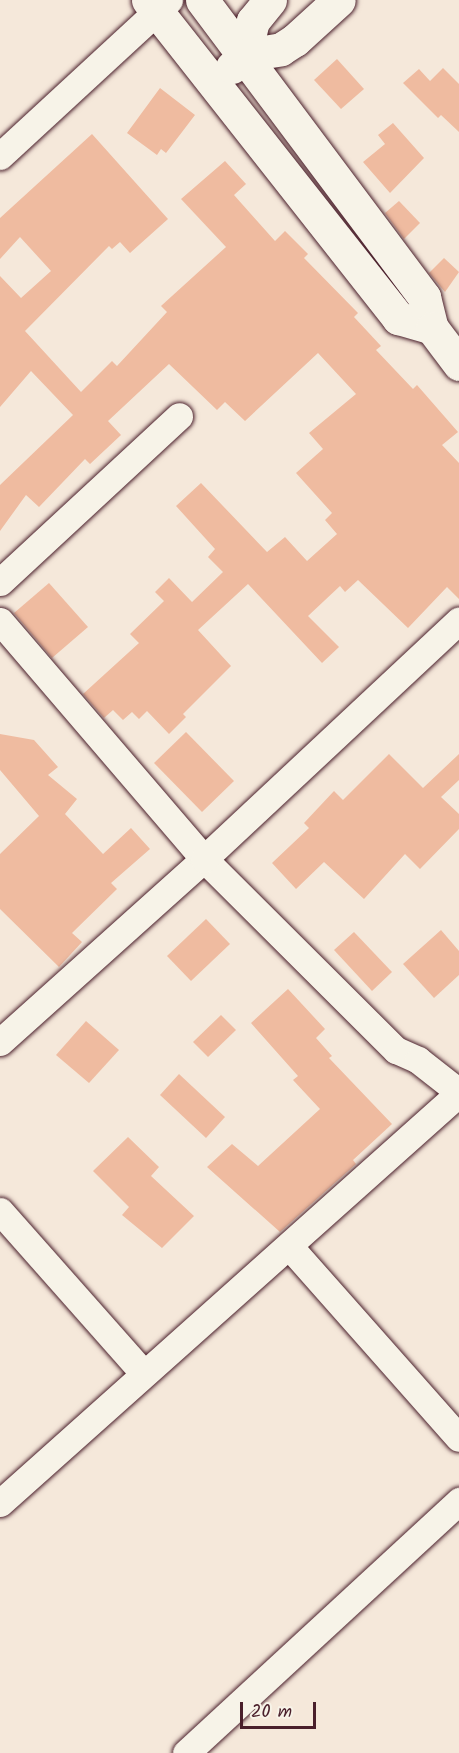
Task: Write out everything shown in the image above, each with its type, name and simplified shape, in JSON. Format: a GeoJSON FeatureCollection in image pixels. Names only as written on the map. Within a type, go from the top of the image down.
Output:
{"type":"FeatureCollection","features":[{"type":"Feature","properties":{"kind":"street"},"geometry":{"type":"LineString","coordinates":[[202,0],[424,297],[432,328],[459,364]]}},
{"type":"Feature","properties":{"kind":"street"},"geometry":{"type":"LineString","coordinates":[[245,55],[253,21],[270,0]]}},
{"type":"Feature","properties":{"kind":"street"},"geometry":{"type":"LineString","coordinates":[[214,83],[245,55],[281,49],[339,0]]}},
{"type":"Feature","properties":{"kind":"street"},"geometry":{"type":"LineString","coordinates":[[0,156],[158,4],[214,83],[398,318],[432,328]]}},
{"type":"Feature","properties":{"kind":"street"},"geometry":{"type":"LineString","coordinates":[[297,189],[327,166]]}},
{"type":"Feature","properties":{"kind":"street"},"geometry":{"type":"LineString","coordinates":[[0,582],[179,416]]}},
{"type":"Feature","properties":{"kind":"street"},"geometry":{"type":"LineString","coordinates":[[0,1042],[204,859],[459,620]]}},
{"type":"Feature","properties":{"kind":"street"},"geometry":{"type":"LineString","coordinates":[[0,621],[204,859],[396,1050],[418,1060],[459,1092],[0,1503]]}},
{"type":"Feature","properties":{"kind":"street"},"geometry":{"type":"LineString","coordinates":[[0,1210],[144,1374]]}},
{"type":"Feature","properties":{"kind":"street"},"geometry":{"type":"LineString","coordinates":[[288,1246],[459,1438]]}},
{"type":"Feature","properties":{"kind":"street"},"geometry":{"type":"LineString","coordinates":[[186,1753],[459,1501]]}},
{"type":"Feature","properties":{"kind":"building"},"geometry":{"type":"Polygon","coordinates":[[[337,59],[364,89],[341,109],[314,80],[337,59]]]}},
{"type":"Feature","properties":{"kind":"building"},"geometry":{"type":"Polygon","coordinates":[[[443,68],[459,84],[459,132],[441,115],[438,118],[403,83],[419,69],[430,81],[443,68]]]}},
{"type":"Feature","properties":{"kind":"building"},"geometry":{"type":"Polygon","coordinates":[[[160,88],[195,115],[166,153],[161,149],[157,155],[127,133],[160,88]]]}},
{"type":"Feature","properties":{"kind":"building"},"geometry":{"type":"Polygon","coordinates":[[[393,123],[424,158],[390,193],[363,162],[385,144],[378,135],[393,123]]]}},
{"type":"Feature","properties":{"kind":"building"},"geometry":{"type":"Polygon","coordinates":[[[92,134],[168,219],[130,253],[120,242],[112,249],[109,246],[25,331],[81,392],[112,361],[117,366],[167,312],[161,306],[226,247],[181,199],[225,161],[246,184],[234,195],[275,241],[285,231],[308,254],[304,258],[358,313],[354,317],[381,346],[376,350],[413,389],[417,385],[458,432],[442,445],[459,463],[459,599],[447,587],[408,628],[358,580],[345,592],[340,586],[308,616],[339,647],[322,663],[248,584],[198,630],[231,666],[183,714],[186,717],[169,734],[147,711],[139,719],[132,712],[123,720],[113,710],[104,718],[83,694],[139,643],[130,634],[164,601],[155,592],[169,578],[192,602],[223,572],[208,557],[215,549],[176,506],[201,483],[267,552],[285,537],[307,561],[337,534],[325,520],[332,513],[296,473],[323,449],[309,433],[356,394],[318,353],[245,421],[225,402],[217,410],[169,364],[108,421],[121,435],[90,464],[85,459],[39,507],[26,495],[0,531],[0,485],[73,415],[31,371],[0,407],[0,276],[21,298],[51,271],[20,237],[0,259],[0,218],[92,134]]]}},
{"type":"Feature","properties":{"kind":"building"},"geometry":{"type":"Polygon","coordinates":[[[399,201],[420,223],[404,239],[385,213],[399,201]]]}},
{"type":"Feature","properties":{"kind":"building"},"geometry":{"type":"Polygon","coordinates":[[[444,258],[459,272],[445,292],[429,273],[444,258]]]}},
{"type":"Feature","properties":{"kind":"building"},"geometry":{"type":"Polygon","coordinates":[[[49,583],[88,627],[52,658],[14,613],[49,583]]]}},
{"type":"Feature","properties":{"kind":"building"},"geometry":{"type":"Polygon","coordinates":[[[186,732],[234,781],[202,812],[154,763],[186,732]]]}},
{"type":"Feature","properties":{"kind":"building"},"geometry":{"type":"Polygon","coordinates":[[[0,734],[34,740],[58,767],[48,775],[77,799],[65,814],[103,854],[131,828],[150,849],[111,883],[117,889],[72,933],[82,942],[59,967],[0,909],[0,854],[39,816],[0,770],[0,734]]]}},
{"type":"Feature","properties":{"kind":"building"},"geometry":{"type":"Polygon","coordinates":[[[389,754],[423,788],[459,754],[459,780],[441,797],[459,814],[459,829],[420,869],[405,854],[364,899],[324,862],[296,889],[272,863],[309,828],[304,823],[334,791],[343,800],[389,754]]]}},
{"type":"Feature","properties":{"kind":"building"},"geometry":{"type":"Polygon","coordinates":[[[206,919],[230,944],[191,981],[167,956],[206,919]]]}},
{"type":"Feature","properties":{"kind":"building"},"geometry":{"type":"Polygon","coordinates":[[[441,930],[459,951],[459,975],[434,998],[403,964],[441,930]]]}},
{"type":"Feature","properties":{"kind":"building"},"geometry":{"type":"Polygon","coordinates":[[[354,932],[392,972],[372,991],[334,950],[354,932]]]}},
{"type":"Feature","properties":{"kind":"building"},"geometry":{"type":"Polygon","coordinates":[[[288,989],[325,1029],[316,1038],[332,1056],[329,1058],[392,1124],[353,1160],[356,1164],[280,1232],[207,1167],[232,1144],[258,1166],[320,1109],[293,1080],[298,1076],[251,1023],[288,989]]]}},
{"type":"Feature","properties":{"kind":"building"},"geometry":{"type":"Polygon","coordinates":[[[221,1015],[236,1030],[208,1057],[193,1042],[221,1015]]]}},
{"type":"Feature","properties":{"kind":"building"},"geometry":{"type":"Polygon","coordinates":[[[86,1021],[119,1050],[89,1083],[56,1055],[86,1021]]]}},
{"type":"Feature","properties":{"kind":"building"},"geometry":{"type":"Polygon","coordinates":[[[179,1074],[225,1117],[206,1138],[160,1095],[179,1074]]]}},
{"type":"Feature","properties":{"kind":"building"},"geometry":{"type":"Polygon","coordinates":[[[128,1137],[159,1167],[151,1176],[194,1216],[162,1248],[122,1215],[129,1207],[93,1171],[128,1137]]]}}]}
